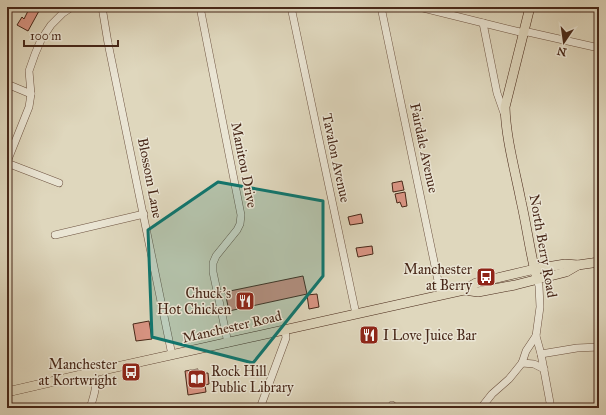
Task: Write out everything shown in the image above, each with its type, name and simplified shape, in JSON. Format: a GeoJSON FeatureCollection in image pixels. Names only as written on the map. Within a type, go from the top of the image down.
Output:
{"type":"FeatureCollection","features":[{"type":"Feature","properties":{"kind":"main road","name":"North Berry Road"},"geometry":{"type":"LineString","coordinates":[[530,7],[505,107],[507,132],[537,279]]}},
{"type":"Feature","properties":{"kind":"main road","name":"Manchester Road"},"geometry":{"type":"LineString","coordinates":[[7,392],[464,290],[476,283],[535,269],[566,264],[578,265],[599,262]]}},
{"type":"Feature","properties":{"kind":"main road","name":"Manchester Road"},"geometry":{"type":"LineString","coordinates":[[464,290],[478,292],[515,284],[566,272],[578,265]]}},
{"type":"Feature","properties":{"kind":"street"},"geometry":{"type":"LineString","coordinates":[[60,183],[7,163],[30,101],[31,94],[29,71],[35,54],[41,40],[51,25],[63,13],[72,7]]}},
{"type":"Feature","properties":{"kind":"street","name":"Blossom Lane"},"geometry":{"type":"LineString","coordinates":[[102,7],[108,43],[172,355]]}},
{"type":"Feature","properties":{"kind":"street","name":"Manitou Drive"},"geometry":{"type":"LineString","coordinates":[[200,7],[241,215],[240,224],[237,230],[216,256],[213,263],[213,272],[228,342]]}},
{"type":"Feature","properties":{"kind":"street","name":"Tavalon Avenue"},"geometry":{"type":"LineString","coordinates":[[291,7],[356,314]]}},
{"type":"Feature","properties":{"kind":"street","name":"Fairdale Avenue"},"geometry":{"type":"LineString","coordinates":[[381,7],[441,295]]}},
{"type":"Feature","properties":{"kind":"street"},"geometry":{"type":"LineString","coordinates":[[419,7],[524,33],[528,32],[599,48]]}},
{"type":"Feature","properties":{"kind":"street","name":"North Berry Road"},"geometry":{"type":"LineString","coordinates":[[483,23],[497,93],[506,119]]}},
{"type":"Feature","properties":{"kind":"street"},"geometry":{"type":"LineString","coordinates":[[7,84],[31,94]]}},
{"type":"Feature","properties":{"kind":"street"},"geometry":{"type":"LineString","coordinates":[[55,235],[144,214]]}},
{"type":"Feature","properties":{"kind":"street","name":"North Berry Road"},"geometry":{"type":"LineString","coordinates":[[481,408],[492,394],[509,379],[522,363],[526,351],[536,336],[540,307],[537,279]]}},
{"type":"Feature","properties":{"kind":"street"},"geometry":{"type":"LineString","coordinates":[[260,408],[286,338],[285,330]]}},
{"type":"Feature","properties":{"kind":"street"},"geometry":{"type":"LineString","coordinates":[[536,336],[541,354],[551,408]]}},
{"type":"Feature","properties":{"kind":"street"},"geometry":{"type":"LineString","coordinates":[[541,354],[577,348],[599,347]]}},
{"type":"Feature","properties":{"kind":"street"},"geometry":{"type":"LineString","coordinates":[[522,363],[534,364],[544,369]]}},
{"type":"Feature","properties":{"kind":"street"},"geometry":{"type":"LineString","coordinates":[[90,408],[96,392],[94,372]]}},
{"type":"Feature","properties":{"kind":"highlighted area"},"geometry":{"type":"Polygon","coordinates":[[[218,182],[323,201],[323,276],[253,363],[152,337],[148,230],[218,182]]]}},
{"type":"Feature","properties":{"kind":"building"},"geometry":{"type":"Polygon","coordinates":[[[30,7],[39,11],[28,31],[17,25],[22,17],[24,19],[30,7]]]}},
{"type":"Feature","properties":{"kind":"building"},"geometry":{"type":"Polygon","coordinates":[[[402,181],[404,190],[393,192],[392,183],[402,181]]]}},
{"type":"Feature","properties":{"kind":"building"},"geometry":{"type":"Polygon","coordinates":[[[405,192],[407,206],[402,207],[400,202],[397,203],[395,194],[405,192]]]}},
{"type":"Feature","properties":{"kind":"building"},"geometry":{"type":"Polygon","coordinates":[[[361,214],[363,223],[350,225],[348,217],[361,214]]]}},
{"type":"Feature","properties":{"kind":"building"},"geometry":{"type":"Polygon","coordinates":[[[372,246],[373,254],[358,257],[356,248],[372,246]]]}},
{"type":"Feature","properties":{"kind":"building"},"geometry":{"type":"Polygon","coordinates":[[[303,276],[307,294],[229,311],[225,292],[303,276]]]}},
{"type":"Feature","properties":{"kind":"building"},"geometry":{"type":"Polygon","coordinates":[[[317,294],[319,307],[309,309],[307,295],[317,294]]]}},
{"type":"Feature","properties":{"kind":"building"},"geometry":{"type":"Polygon","coordinates":[[[149,321],[152,339],[136,341],[133,324],[149,321]]]}},
{"type":"Feature","properties":{"kind":"building","name":"Rock Hill Public Library"},"geometry":{"type":"Polygon","coordinates":[[[198,369],[198,374],[208,373],[209,384],[205,385],[206,392],[188,395],[185,371],[198,369]]]}},
{"type":"Feature","properties":{"kind":"place","name":"Manchester at Berry"},"geometry":{"type":"Point","coordinates":[486,277]}},
{"type":"Feature","properties":{"kind":"place","name":"Chuck's Hot Chicken"},"geometry":{"type":"Point","coordinates":[245,301]}},
{"type":"Feature","properties":{"kind":"place","name":"I Love Juice Bar"},"geometry":{"type":"Point","coordinates":[369,335]}},
{"type":"Feature","properties":{"kind":"place","name":"Manchester at Kortwright"},"geometry":{"type":"Point","coordinates":[131,372]}},
{"type":"Feature","properties":{"kind":"place","name":"Rock Hill Public Library"},"geometry":{"type":"Point","coordinates":[197,379]}}]}
